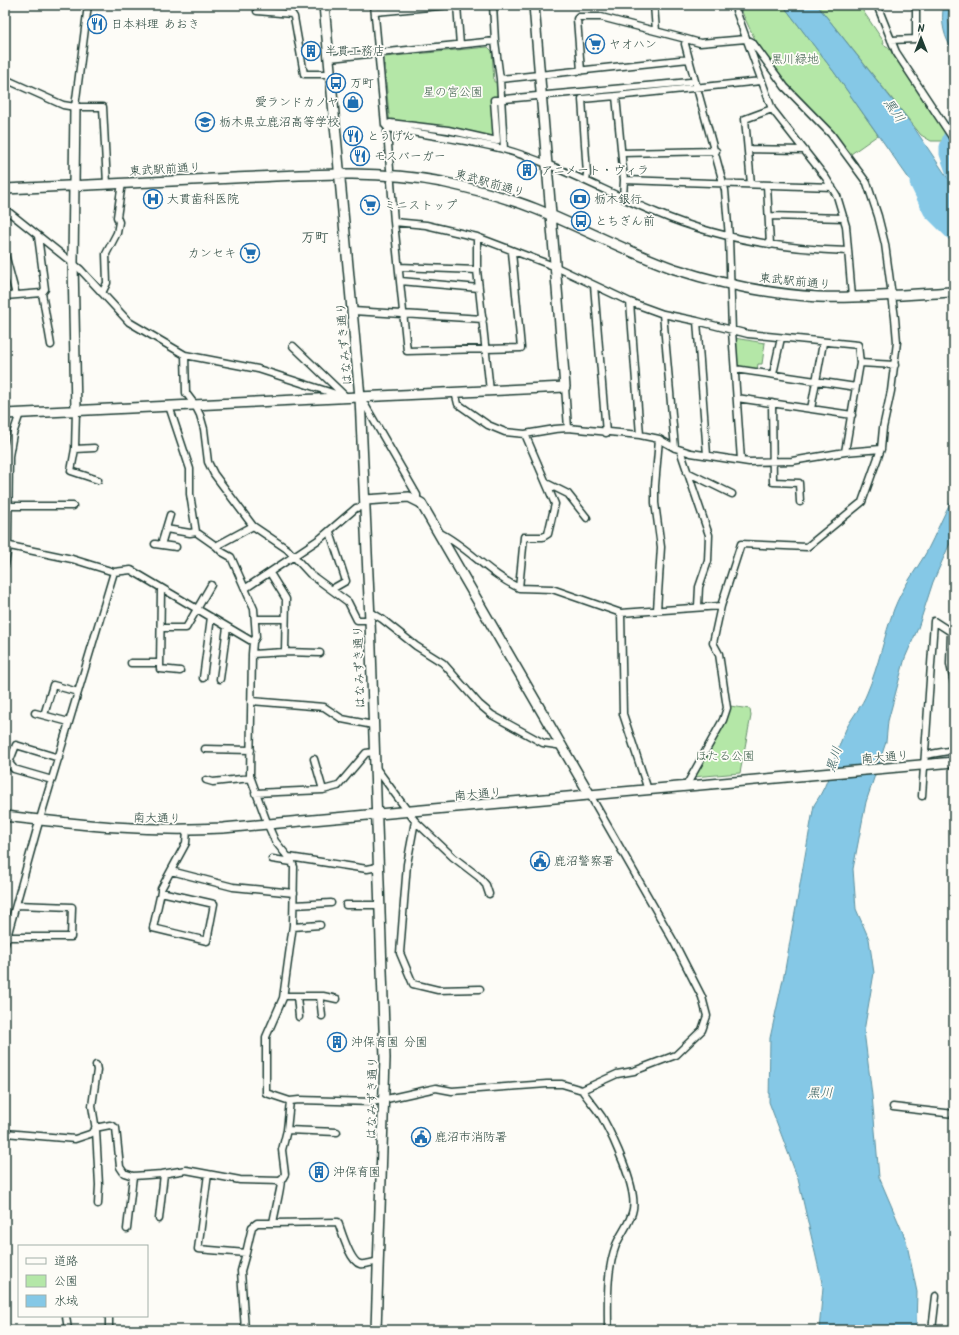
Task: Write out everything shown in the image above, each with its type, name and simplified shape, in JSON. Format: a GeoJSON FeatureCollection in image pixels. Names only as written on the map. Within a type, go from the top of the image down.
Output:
{"type":"FeatureCollection","features":[{"type":"Feature","properties":{"kind":"street"},"geometry":{"type":"LineString","coordinates":[[88,5],[75,107],[73,263],[76,449],[71,471],[98,480]]}},
{"type":"Feature","properties":{"kind":"street","name":"はなみずき通り"},"geometry":{"type":"LineString","coordinates":[[324,5],[360,397],[370,615],[385,1058],[385,1100],[376,1330]]}},
{"type":"Feature","properties":{"kind":"street"},"geometry":{"type":"LineString","coordinates":[[374,5],[385,125],[388,128],[435,134],[504,149],[547,164],[686,224],[729,237],[806,250],[848,251]]}},
{"type":"Feature","properties":{"kind":"street"},"geometry":{"type":"LineString","coordinates":[[375,12],[451,5]]}},
{"type":"Feature","properties":{"kind":"street"},"geometry":{"type":"LineString","coordinates":[[457,5],[460,45]]}},
{"type":"Feature","properties":{"kind":"street"},"geometry":{"type":"LineString","coordinates":[[493,5],[495,41],[500,79],[504,149]]}},
{"type":"Feature","properties":{"kind":"street"},"geometry":{"type":"LineString","coordinates":[[534,5],[568,428]]}},
{"type":"Feature","properties":{"kind":"street"},"geometry":{"type":"LineString","coordinates":[[654,5],[656,31]]}},
{"type":"Feature","properties":{"kind":"street"},"geometry":{"type":"LineString","coordinates":[[734,5],[772,109],[832,187],[837,196],[844,218],[852,297]]}},
{"type":"Feature","properties":{"kind":"street"},"geometry":{"type":"LineString","coordinates":[[877,5],[891,40],[907,70],[954,140]]}},
{"type":"Feature","properties":{"kind":"street"},"geometry":{"type":"LineString","coordinates":[[891,40],[916,39],[916,5]]}},
{"type":"Feature","properties":{"kind":"street"},"geometry":{"type":"LineString","coordinates":[[257,11],[292,14],[294,16],[304,74],[331,74]]}},
{"type":"Feature","properties":{"kind":"street"},"geometry":{"type":"LineString","coordinates":[[581,70],[577,19],[579,17],[601,17],[700,43],[746,39],[756,47],[785,87],[831,134],[863,177],[872,197],[882,229],[895,295],[897,342],[895,365],[881,449],[862,502],[807,547],[741,544],[720,606],[713,643],[719,654],[727,708],[721,724],[686,786]]}},
{"type":"Feature","properties":{"kind":"street"},"geometry":{"type":"LineString","coordinates":[[686,39],[685,44],[724,183],[729,237],[732,331],[741,460]]}},
{"type":"Feature","properties":{"kind":"street"},"geometry":{"type":"LineString","coordinates":[[330,58],[495,41]]}},
{"type":"Feature","properties":{"kind":"street"},"geometry":{"type":"LineString","coordinates":[[500,79],[689,59]]}},
{"type":"Feature","properties":{"kind":"street"},"geometry":{"type":"LineString","coordinates":[[5,79],[63,105],[75,107],[103,107],[107,184]]}},
{"type":"Feature","properties":{"kind":"street"},"geometry":{"type":"LineString","coordinates":[[586,181],[587,174],[582,100],[761,81]]}},
{"type":"Feature","properties":{"kind":"street"},"geometry":{"type":"LineString","coordinates":[[547,95],[690,82]]}},
{"type":"Feature","properties":{"kind":"street"},"geometry":{"type":"LineString","coordinates":[[505,99],[537,96]]}},
{"type":"Feature","properties":{"kind":"street"},"geometry":{"type":"LineString","coordinates":[[616,96],[624,180],[623,198]]}},
{"type":"Feature","properties":{"kind":"street"},"geometry":{"type":"LineString","coordinates":[[390,122],[448,130],[497,141],[494,100],[498,100]]}},
{"type":"Feature","properties":{"kind":"street"},"geometry":{"type":"LineString","coordinates":[[751,184],[745,119],[772,109]]}},
{"type":"Feature","properties":{"kind":"street"},"geometry":{"type":"LineString","coordinates":[[387,132],[390,169]]}},
{"type":"Feature","properties":{"kind":"street"},"geometry":{"type":"LineString","coordinates":[[748,149],[804,150]]}},
{"type":"Feature","properties":{"kind":"street"},"geometry":{"type":"LineString","coordinates":[[622,153],[716,151]]}},
{"type":"Feature","properties":{"kind":"street","name":"東武駅前通り"},"geometry":{"type":"LineString","coordinates":[[5,189],[340,173],[391,175],[447,183],[486,193],[552,216],[649,259],[699,276],[731,284],[793,294],[852,297],[954,292]]}},
{"type":"Feature","properties":{"kind":"street"},"geometry":{"type":"LineString","coordinates":[[624,180],[832,187]]}},
{"type":"Feature","properties":{"kind":"street"},"geometry":{"type":"LineString","coordinates":[[391,182],[408,351],[520,348],[512,252]]}},
{"type":"Feature","properties":{"kind":"street"},"geometry":{"type":"LineString","coordinates":[[102,294],[107,283],[106,254],[117,233],[119,222],[117,217],[122,183]]}},
{"type":"Feature","properties":{"kind":"street"},"geometry":{"type":"LineString","coordinates":[[767,185],[770,245]]}},
{"type":"Feature","properties":{"kind":"street"},"geometry":{"type":"LineString","coordinates":[[5,209],[73,263],[129,322],[185,355],[258,368],[346,397]]}},
{"type":"Feature","properties":{"kind":"street"},"geometry":{"type":"LineString","coordinates":[[769,216],[844,218]]}},
{"type":"Feature","properties":{"kind":"street"},"geometry":{"type":"LineString","coordinates":[[394,222],[426,225],[477,237],[512,252],[556,266],[630,302],[663,314],[697,321],[732,331],[823,343],[858,345],[860,363],[845,452]]}},
{"type":"Feature","properties":{"kind":"street"},"geometry":{"type":"LineString","coordinates":[[38,236],[45,289],[42,293],[51,345]]}},
{"type":"Feature","properties":{"kind":"street"},"geometry":{"type":"LineString","coordinates":[[477,237],[477,270],[487,349],[490,390]]}},
{"type":"Feature","properties":{"kind":"street"},"geometry":{"type":"LineString","coordinates":[[5,254],[16,295]]}},
{"type":"Feature","properties":{"kind":"street"},"geometry":{"type":"LineString","coordinates":[[399,266],[477,270]]}},
{"type":"Feature","properties":{"kind":"street"},"geometry":{"type":"LineString","coordinates":[[400,281],[479,288]]}},
{"type":"Feature","properties":{"kind":"street"},"geometry":{"type":"LineString","coordinates":[[594,285],[606,433]]}},
{"type":"Feature","properties":{"kind":"street"},"geometry":{"type":"LineString","coordinates":[[5,296],[42,293]]}},
{"type":"Feature","properties":{"kind":"street"},"geometry":{"type":"LineString","coordinates":[[630,302],[640,435]]}},
{"type":"Feature","properties":{"kind":"street"},"geometry":{"type":"LineString","coordinates":[[353,311],[483,319]]}},
{"type":"Feature","properties":{"kind":"street"},"geometry":{"type":"LineString","coordinates":[[663,314],[677,449],[688,472],[709,535],[708,561],[699,587],[698,606]]}},
{"type":"Feature","properties":{"kind":"street"},"geometry":{"type":"LineString","coordinates":[[697,321],[707,455]]}},
{"type":"Feature","properties":{"kind":"street"},"geometry":{"type":"LineString","coordinates":[[773,374],[781,338]]}},
{"type":"Feature","properties":{"kind":"street"},"geometry":{"type":"LineString","coordinates":[[811,409],[823,343]]}},
{"type":"Feature","properties":{"kind":"street"},"geometry":{"type":"LineString","coordinates":[[293,346],[346,397]]}},
{"type":"Feature","properties":{"kind":"street"},"geometry":{"type":"LineString","coordinates":[[185,355],[186,393],[195,405],[204,429],[208,462],[219,480],[253,526],[287,549],[310,574],[348,602],[357,620],[370,615],[382,619],[416,646],[443,663],[479,704],[492,715],[543,743],[563,746]]}},
{"type":"Feature","properties":{"kind":"street"},"geometry":{"type":"LineString","coordinates":[[860,363],[895,365]]}},
{"type":"Feature","properties":{"kind":"street"},"geometry":{"type":"LineString","coordinates":[[735,369],[856,387]]}},
{"type":"Feature","properties":{"kind":"street"},"geometry":{"type":"LineString","coordinates":[[5,414],[565,387]]}},
{"type":"Feature","properties":{"kind":"street"},"geometry":{"type":"LineString","coordinates":[[455,392],[458,404],[488,425],[505,432],[525,434],[555,428],[568,428],[606,433],[640,435],[659,439],[677,449],[741,460],[792,461],[845,452],[881,449]]}},
{"type":"Feature","properties":{"kind":"street"},"geometry":{"type":"LineString","coordinates":[[360,397],[418,500],[440,533],[563,746],[674,942],[702,997],[707,1016],[702,1030],[676,1055],[634,1071],[617,1074],[582,1090]]}},
{"type":"Feature","properties":{"kind":"street"},"geometry":{"type":"LineString","coordinates":[[737,398],[852,415]]}},
{"type":"Feature","properties":{"kind":"street"},"geometry":{"type":"LineString","coordinates":[[772,403],[773,482],[799,484],[800,502]]}},
{"type":"Feature","properties":{"kind":"street"},"geometry":{"type":"LineString","coordinates":[[169,406],[190,469],[190,494],[196,532]]}},
{"type":"Feature","properties":{"kind":"street"},"geometry":{"type":"LineString","coordinates":[[5,565],[9,506],[9,456],[13,434],[20,413]]}},
{"type":"Feature","properties":{"kind":"street"},"geometry":{"type":"LineString","coordinates":[[519,588],[524,537],[543,537],[548,534],[555,504],[548,484],[525,434]]}},
{"type":"Feature","properties":{"kind":"street"},"geometry":{"type":"LineString","coordinates":[[658,610],[661,547],[655,503],[655,486],[659,439]]}},
{"type":"Feature","properties":{"kind":"street"},"geometry":{"type":"LineString","coordinates":[[76,449],[94,448]]}},
{"type":"Feature","properties":{"kind":"street"},"geometry":{"type":"LineString","coordinates":[[688,472],[732,494]]}},
{"type":"Feature","properties":{"kind":"street"},"geometry":{"type":"LineString","coordinates":[[548,484],[568,494],[587,518]]}},
{"type":"Feature","properties":{"kind":"street"},"geometry":{"type":"LineString","coordinates":[[246,588],[295,557],[330,532],[356,508],[365,503],[409,497],[418,500]]}},
{"type":"Feature","properties":{"kind":"street"},"geometry":{"type":"LineString","coordinates":[[9,506],[73,506]]}},
{"type":"Feature","properties":{"kind":"street"},"geometry":{"type":"LineString","coordinates":[[170,515],[166,529],[158,545],[176,548]]}},
{"type":"Feature","properties":{"kind":"street"},"geometry":{"type":"LineString","coordinates":[[216,546],[253,526]]}},
{"type":"Feature","properties":{"kind":"street"},"geometry":{"type":"LineString","coordinates":[[166,529],[190,533],[196,532],[231,557],[246,588],[256,619],[256,637],[253,642],[252,654],[251,778],[255,793],[268,825],[276,841],[291,859],[294,893],[293,927],[284,996],[266,1037],[266,1093],[290,1101],[373,1102],[436,1088],[452,1091],[562,1084],[582,1090],[601,1116],[616,1144],[634,1196],[634,1209],[617,1243],[612,1259],[608,1287],[608,1330]]}},
{"type":"Feature","properties":{"kind":"street"},"geometry":{"type":"LineString","coordinates":[[330,532],[346,581],[332,589]]}},
{"type":"Feature","properties":{"kind":"street"},"geometry":{"type":"LineString","coordinates":[[440,533],[453,540],[503,580],[519,588],[552,589],[621,613],[698,606],[720,606]]}},
{"type":"Feature","properties":{"kind":"street"},"geometry":{"type":"LineString","coordinates":[[6,546],[72,559],[114,572],[131,570],[253,642]]}},
{"type":"Feature","properties":{"kind":"street"},"geometry":{"type":"LineString","coordinates":[[5,944],[40,820],[114,572]]}},
{"type":"Feature","properties":{"kind":"street"},"geometry":{"type":"LineString","coordinates":[[270,573],[286,599],[286,652]]}},
{"type":"Feature","properties":{"kind":"street"},"geometry":{"type":"LineString","coordinates":[[164,628],[186,628],[211,585]]}},
{"type":"Feature","properties":{"kind":"street"},"geometry":{"type":"LineString","coordinates":[[161,588],[160,669],[180,670]]}},
{"type":"Feature","properties":{"kind":"street"},"geometry":{"type":"LineString","coordinates":[[621,613],[623,714],[648,790]]}},
{"type":"Feature","properties":{"kind":"street"},"geometry":{"type":"LineString","coordinates":[[203,678],[211,617]]}},
{"type":"Feature","properties":{"kind":"street"},"geometry":{"type":"LineString","coordinates":[[256,619],[285,619]]}},
{"type":"Feature","properties":{"kind":"street"},"geometry":{"type":"LineString","coordinates":[[922,796],[922,765],[925,755],[926,720],[934,621],[951,632],[950,664],[954,683]]}},
{"type":"Feature","properties":{"kind":"street"},"geometry":{"type":"LineString","coordinates":[[220,679],[227,627]]}},
{"type":"Feature","properties":{"kind":"street"},"geometry":{"type":"LineString","coordinates":[[252,654],[286,652],[320,653]]}},
{"type":"Feature","properties":{"kind":"street"},"geometry":{"type":"LineString","coordinates":[[131,663],[160,663]]}},
{"type":"Feature","properties":{"kind":"street"},"geometry":{"type":"LineString","coordinates":[[44,715],[52,685],[78,692]]}},
{"type":"Feature","properties":{"kind":"street"},"geometry":{"type":"LineString","coordinates":[[251,701],[324,707],[342,719],[373,725]]}},
{"type":"Feature","properties":{"kind":"street"},"geometry":{"type":"LineString","coordinates":[[35,713],[69,722]]}},
{"type":"Feature","properties":{"kind":"street"},"geometry":{"type":"LineString","coordinates":[[52,780],[14,769],[9,763],[16,745],[59,758]]}},
{"type":"Feature","properties":{"kind":"street"},"geometry":{"type":"LineString","coordinates":[[205,749],[251,750]]}},
{"type":"Feature","properties":{"kind":"street"},"geometry":{"type":"LineString","coordinates":[[925,755],[954,750]]}},
{"type":"Feature","properties":{"kind":"street"},"geometry":{"type":"LineString","coordinates":[[255,793],[323,790],[338,786],[366,753],[374,752]]}},
{"type":"Feature","properties":{"kind":"street"},"geometry":{"type":"LineString","coordinates":[[314,759],[323,790]]}},
{"type":"Feature","properties":{"kind":"street","name":"南大通り"},"geometry":{"type":"LineString","coordinates":[[5,816],[125,829],[187,830],[377,816],[954,762]]}},
{"type":"Feature","properties":{"kind":"street"},"geometry":{"type":"LineString","coordinates":[[375,766],[415,820],[454,857],[479,876],[486,885],[489,894]]}},
{"type":"Feature","properties":{"kind":"street"},"geometry":{"type":"LineString","coordinates":[[206,780],[213,782],[251,778]]}},
{"type":"Feature","properties":{"kind":"street"},"geometry":{"type":"LineString","coordinates":[[415,820],[407,864],[400,953],[413,984],[438,990],[480,989]]}},
{"type":"Feature","properties":{"kind":"street"},"geometry":{"type":"LineString","coordinates":[[161,892],[214,904],[207,941],[153,928],[161,892],[186,843],[187,830]]}},
{"type":"Feature","properties":{"kind":"street"},"geometry":{"type":"LineString","coordinates":[[272,859],[291,859],[367,869],[378,868]]}},
{"type":"Feature","properties":{"kind":"street"},"geometry":{"type":"LineString","coordinates":[[171,871],[233,887],[294,893]]}},
{"type":"Feature","properties":{"kind":"street"},"geometry":{"type":"LineString","coordinates":[[294,905],[331,903]]}},
{"type":"Feature","properties":{"kind":"street"},"geometry":{"type":"LineString","coordinates":[[7,937],[71,937],[72,907],[16,905]]}},
{"type":"Feature","properties":{"kind":"street"},"geometry":{"type":"LineString","coordinates":[[346,905],[380,905]]}},
{"type":"Feature","properties":{"kind":"street"},"geometry":{"type":"LineString","coordinates":[[293,927],[320,925]]}},
{"type":"Feature","properties":{"kind":"street"},"geometry":{"type":"LineString","coordinates":[[284,996],[320,996],[337,999]]}},
{"type":"Feature","properties":{"kind":"street"},"geometry":{"type":"LineString","coordinates":[[297,996],[299,1017]]}},
{"type":"Feature","properties":{"kind":"street"},"geometry":{"type":"LineString","coordinates":[[320,996],[322,1016]]}},
{"type":"Feature","properties":{"kind":"street"},"geometry":{"type":"LineString","coordinates":[[96,1065],[97,1070],[92,1106],[96,1129],[100,1185],[98,1204]]}},
{"type":"Feature","properties":{"kind":"street"},"geometry":{"type":"LineString","coordinates":[[273,1222],[276,1199],[282,1184],[281,1181],[285,1174],[282,1150],[287,1130],[290,1101]]}},
{"type":"Feature","properties":{"kind":"street"},"geometry":{"type":"LineString","coordinates":[[894,1107],[954,1114]]}},
{"type":"Feature","properties":{"kind":"street"},"geometry":{"type":"LineString","coordinates":[[5,1133],[75,1139],[90,1134],[96,1129],[110,1125],[116,1128],[121,1170],[124,1173],[133,1176],[164,1174],[186,1170],[240,1180],[281,1181]]}},
{"type":"Feature","properties":{"kind":"street"},"geometry":{"type":"LineString","coordinates":[[287,1130],[337,1132]]}},
{"type":"Feature","properties":{"kind":"street"},"geometry":{"type":"LineString","coordinates":[[159,1219],[164,1174]]}},
{"type":"Feature","properties":{"kind":"street"},"geometry":{"type":"LineString","coordinates":[[208,1174],[198,1249],[246,1253]]}},
{"type":"Feature","properties":{"kind":"street"},"geometry":{"type":"LineString","coordinates":[[127,1229],[133,1176]]}},
{"type":"Feature","properties":{"kind":"street"},"geometry":{"type":"LineString","coordinates":[[245,1330],[240,1271],[252,1227],[257,1223],[338,1222],[346,1245],[355,1261],[360,1264],[379,1261]]}},
{"type":"Feature","properties":{"kind":"street"},"geometry":{"type":"LineString","coordinates":[[932,1330],[936,1296]]}},
{"type":"Feature","properties":{"kind":"street"},"geometry":{"type":"LineString","coordinates":[[66,1317],[68,1330]]}},
{"type":"Feature","properties":{"kind":"street"},"geometry":{"type":"LineString","coordinates":[[109,1330],[110,1317]]}},
{"type":"Feature","properties":{"kind":"green space","name":"黒川緑地"},"geometry":{"type":"Polygon","coordinates":[[[739,5],[783,5],[834,72],[878,135],[851,154],[774,70],[749,28],[739,5]]]}},
{"type":"Feature","properties":{"kind":"green space","name":"黒川緑地"},"geometry":{"type":"Polygon","coordinates":[[[817,5],[859,5],[884,42],[883,44],[888,47],[943,128],[948,136],[946,141],[931,141],[921,135],[817,5]]]}},
{"type":"Feature","properties":{"kind":"green space","name":"星の宮公園"},"geometry":{"type":"Polygon","coordinates":[[[488,47],[492,51],[494,82],[497,82],[502,144],[499,146],[439,132],[390,126],[385,57],[488,47]]]}},
{"type":"Feature","properties":{"kind":"green space"},"geometry":{"type":"Polygon","coordinates":[[[734,338],[765,343],[762,364],[758,364],[757,370],[739,367],[736,364],[734,338]]]}},
{"type":"Feature","properties":{"kind":"green space","name":"ほたる公園"},"geometry":{"type":"Polygon","coordinates":[[[730,706],[750,709],[751,716],[740,773],[693,777],[728,715],[730,706]]]}},
{"type":"Feature","properties":{"kind":"water"},"geometry":{"type":"Polygon","coordinates":[[[783,5],[817,5],[913,126],[951,183],[947,157],[954,131],[954,146],[951,164],[954,174],[954,234],[931,210],[834,72],[783,5]]]}},
{"type":"Feature","properties":{"kind":"water"},"geometry":{"type":"Polygon","coordinates":[[[944,5],[950,5],[948,17],[954,52],[945,35],[942,18],[944,5]]]}},
{"type":"Feature","properties":{"kind":"water","name":"黒川"},"geometry":{"type":"Polygon","coordinates":[[[954,496],[954,534],[933,582],[918,628],[905,658],[888,721],[886,742],[866,802],[853,869],[856,909],[869,939],[874,973],[864,1031],[872,1095],[879,1177],[906,1240],[917,1292],[916,1326],[915,1330],[819,1330],[823,1287],[798,1179],[769,1102],[770,1038],[784,975],[814,805],[824,787],[846,729],[867,693],[897,601],[926,553],[954,496]]]}},
{"type":"Feature","properties":{"kind":"waterway"},"geometry":{"type":"LineString","coordinates":[[954,120],[945,147],[945,154],[954,180]]}},
{"type":"Feature","properties":{"kind":"waterway","name":"黒川"},"geometry":{"type":"LineString","coordinates":[[915,183],[929,212],[954,237]]}},
{"type":"Feature","properties":{"kind":"place","name":"日本料理 あおき"},"geometry":{"type":"Point","coordinates":[97,24]}},
{"type":"Feature","properties":{"kind":"place","name":"ヤオハン"},"geometry":{"type":"Point","coordinates":[595,44]}},
{"type":"Feature","properties":{"kind":"place","name":"半貫工務店"},"geometry":{"type":"Point","coordinates":[311,51]}},
{"type":"Feature","properties":{"kind":"place","name":"万町"},"geometry":{"type":"Point","coordinates":[336,83]}},
{"type":"Feature","properties":{"kind":"place","name":"愛ランドカノヤ"},"geometry":{"type":"Point","coordinates":[353,102]}},
{"type":"Feature","properties":{"kind":"place","name":"栃木県立鹿沼高等学校"},"geometry":{"type":"Point","coordinates":[205,122]}},
{"type":"Feature","properties":{"kind":"place","name":"とうげん"},"geometry":{"type":"Point","coordinates":[353,136]}},
{"type":"Feature","properties":{"kind":"place","name":"モスバーガー"},"geometry":{"type":"Point","coordinates":[360,156]}},
{"type":"Feature","properties":{"kind":"place","name":"アニメート・ヴィラ"},"geometry":{"type":"Point","coordinates":[527,170]}},
{"type":"Feature","properties":{"kind":"place","name":"大貫歯科医院"},"geometry":{"type":"Point","coordinates":[153,199]}},
{"type":"Feature","properties":{"kind":"place","name":"栃木銀行"},"geometry":{"type":"Point","coordinates":[580,199]}},
{"type":"Feature","properties":{"kind":"place","name":"ミニストップ"},"geometry":{"type":"Point","coordinates":[370,205]}},
{"type":"Feature","properties":{"kind":"place","name":"とちぎん前"},"geometry":{"type":"Point","coordinates":[581,221]}},
{"type":"Feature","properties":{"kind":"place","name":"カンセキ"},"geometry":{"type":"Point","coordinates":[250,253]}},
{"type":"Feature","properties":{"kind":"place","name":"鹿沼警察署"},"geometry":{"type":"Point","coordinates":[540,861]}},
{"type":"Feature","properties":{"kind":"place","name":"沖保育園 分園"},"geometry":{"type":"Point","coordinates":[337,1042]}},
{"type":"Feature","properties":{"kind":"place","name":"鹿沼市消防署"},"geometry":{"type":"Point","coordinates":[421,1137]}},
{"type":"Feature","properties":{"kind":"place","name":"沖保育園"},"geometry":{"type":"Point","coordinates":[319,1172]}},
{"type":"Feature","properties":{"kind":"district","name":"万町"},"geometry":{"type":"Point","coordinates":[315,237]}}]}
